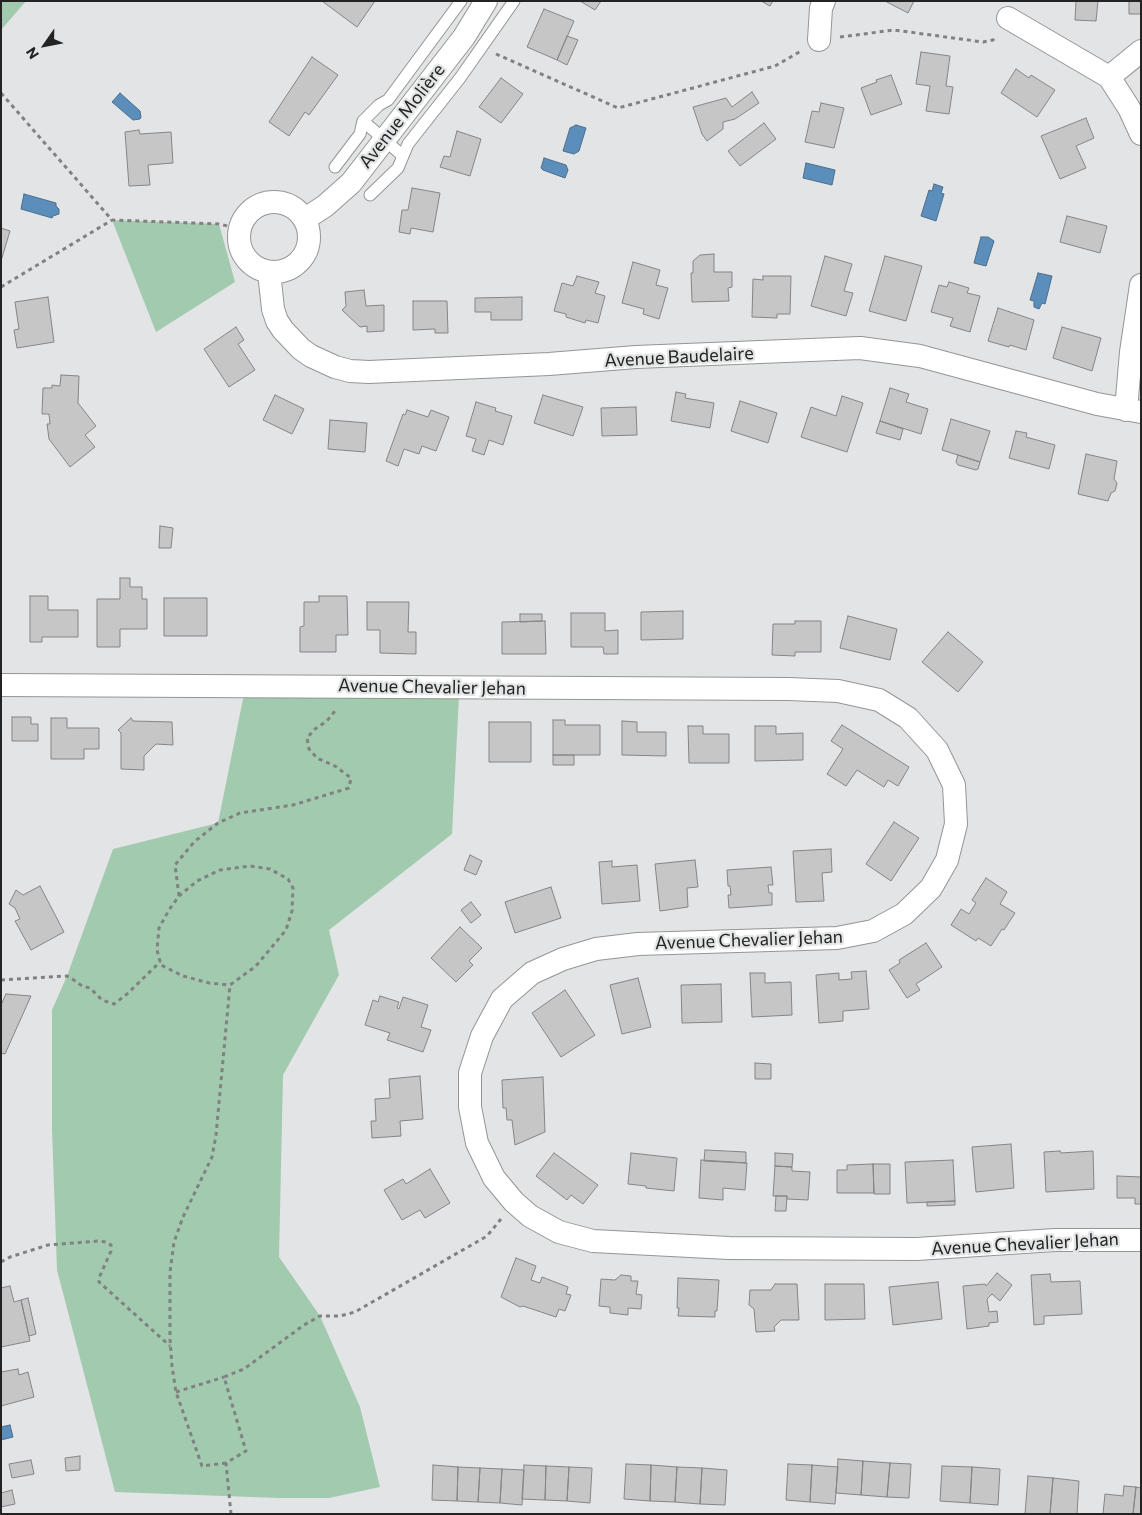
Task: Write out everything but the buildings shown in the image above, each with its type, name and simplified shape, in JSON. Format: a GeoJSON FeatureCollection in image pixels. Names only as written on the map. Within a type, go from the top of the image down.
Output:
{"type":"FeatureCollection","features":[{"type":"Feature","properties":{"kind":"street","name":"Avenue Molière"},"geometry":{"type":"LineString","coordinates":[[305,219],[340,193],[464,37],[486,1]]}},
{"type":"Feature","properties":{"kind":"street"},"geometry":{"type":"LineString","coordinates":[[819,40],[820,8],[824,1]]}},
{"type":"Feature","properties":{"kind":"street"},"geometry":{"type":"LineString","coordinates":[[1008,18],[1109,77],[1129,108],[1141,134]]}},
{"type":"Feature","properties":{"kind":"street"},"geometry":{"type":"LineString","coordinates":[[1109,77],[1141,51]]}},
{"type":"Feature","properties":{"kind":"street"},"geometry":{"type":"LineString","coordinates":[[270,202],[282,202],[299,211],[305,219],[309,232],[308,246],[306,253],[294,266],[287,270],[269,272],[247,260],[239,240],[240,229],[244,218],[252,209],[270,202]]}},
{"type":"Feature","properties":{"kind":"street","name":"Avenue Baudelaire"},"geometry":{"type":"LineString","coordinates":[[269,272],[273,309],[277,321],[283,330],[301,349],[311,356],[335,367],[350,370],[369,372],[549,364],[636,357],[860,348],[920,356],[1097,404],[1134,411]]}},
{"type":"Feature","properties":{"kind":"street"},"geometry":{"type":"LineString","coordinates":[[1134,411],[1131,352],[1141,285]]}},
{"type":"Feature","properties":{"kind":"street","name":"Avenue Chevalier Jehan"},"geometry":{"type":"LineString","coordinates":[[1,685],[778,688],[838,691],[879,700],[908,718],[937,750],[954,785],[956,824],[947,860],[931,888],[904,914],[873,931],[837,938],[638,944],[596,949],[562,958],[532,973],[502,999],[482,1036],[470,1073],[470,1107],[477,1143],[494,1178],[514,1202],[530,1216],[559,1232],[593,1241],[729,1248],[917,1249],[1055,1240],[1141,1240]]}},
{"type":"Feature","properties":{"kind":"lane"},"geometry":{"type":"LineString","coordinates":[[335,168],[360,134],[363,121],[374,109],[388,100],[461,1]]}},
{"type":"Feature","properties":{"kind":"lane"},"geometry":{"type":"LineString","coordinates":[[370,195],[398,168],[408,144],[483,47],[514,1]]}},
{"type":"Feature","properties":{"kind":"lane"},"geometry":{"type":"LineString","coordinates":[[363,121],[403,156]]}},
{"type":"Feature","properties":{"kind":"path"},"geometry":{"type":"LineString","coordinates":[[483,47],[618,108],[775,66],[819,40],[894,30],[983,42],[993,40],[1008,18]]}},
{"type":"Feature","properties":{"kind":"path"},"geometry":{"type":"LineString","coordinates":[[1,93],[112,220]]}},
{"type":"Feature","properties":{"kind":"path"},"geometry":{"type":"LineString","coordinates":[[1,286],[112,220],[219,224],[240,229]]}},
{"type":"Feature","properties":{"kind":"path"},"geometry":{"type":"LineString","coordinates":[[179,896],[175,866],[194,842],[218,823],[240,813],[293,805],[349,788],[351,778],[335,766],[317,758],[308,749],[307,738],[315,729],[327,721],[335,711],[334,686]]}},
{"type":"Feature","properties":{"kind":"path"},"geometry":{"type":"LineString","coordinates":[[250,866],[270,869],[288,879],[293,888],[292,911],[286,930],[256,966],[230,986],[210,984],[183,976],[161,965],[157,950],[159,928],[168,910],[179,896],[197,881],[220,870],[250,866]]}},
{"type":"Feature","properties":{"kind":"path"},"geometry":{"type":"LineString","coordinates":[[1,980],[67,976],[82,986],[90,988],[102,1000],[114,1004],[160,962]]}},
{"type":"Feature","properties":{"kind":"path"},"geometry":{"type":"LineString","coordinates":[[224,1377],[246,1452],[226,1463],[202,1466],[176,1392],[170,1346],[170,1272],[174,1242],[183,1217],[212,1157],[216,1135],[230,986]]}},
{"type":"Feature","properties":{"kind":"path"},"geometry":{"type":"LineString","coordinates":[[176,1392],[244,1369],[304,1325],[320,1316],[340,1316],[354,1312],[488,1236],[514,1202]]}},
{"type":"Feature","properties":{"kind":"path"},"geometry":{"type":"LineString","coordinates":[[1,1262],[10,1257],[48,1245],[98,1240],[106,1242],[111,1245],[111,1251],[99,1282],[170,1346]]}},
{"type":"Feature","properties":{"kind":"path"},"geometry":{"type":"LineString","coordinates":[[226,1463],[231,1514]]}},
{"type":"Feature","properties":{"kind":"green space"},"geometry":{"type":"Polygon","coordinates":[[[1,1],[26,1],[1,30],[1,1]]]}},
{"type":"Feature","properties":{"kind":"green space"},"geometry":{"type":"Polygon","coordinates":[[[112,220],[219,224],[235,282],[156,332],[112,220]]]}},
{"type":"Feature","properties":{"kind":"green space"},"geometry":{"type":"Polygon","coordinates":[[[244,694],[459,696],[452,834],[329,930],[339,975],[283,1075],[279,1257],[320,1316],[360,1407],[380,1487],[329,1498],[115,1492],[57,1270],[52,1129],[52,1010],[67,976],[113,849],[218,823],[244,694]]]}},
{"type":"Feature","properties":{"kind":"water"},"geometry":{"type":"Polygon","coordinates":[[[120,93],[140,111],[140,119],[133,120],[112,102],[120,93]]]}},
{"type":"Feature","properties":{"kind":"water"},"geometry":{"type":"Polygon","coordinates":[[[576,125],[586,128],[579,151],[574,154],[563,151],[570,128],[576,125]]]}},
{"type":"Feature","properties":{"kind":"water"},"geometry":{"type":"Polygon","coordinates":[[[544,158],[566,165],[568,170],[565,178],[543,170],[541,168],[544,158]]]}},
{"type":"Feature","properties":{"kind":"water"},"geometry":{"type":"Polygon","coordinates":[[[806,163],[835,170],[832,185],[803,178],[806,163]]]}},
{"type":"Feature","properties":{"kind":"water"},"geometry":{"type":"Polygon","coordinates":[[[934,184],[943,187],[941,193],[944,194],[936,221],[921,216],[929,190],[932,191],[934,184]]]}},
{"type":"Feature","properties":{"kind":"water"},"geometry":{"type":"Polygon","coordinates":[[[24,194],[56,203],[59,214],[52,218],[21,209],[24,194]]]}},
{"type":"Feature","properties":{"kind":"water"},"geometry":{"type":"Polygon","coordinates":[[[981,237],[988,237],[994,241],[986,266],[974,263],[981,237]]]}},
{"type":"Feature","properties":{"kind":"water"},"geometry":{"type":"Polygon","coordinates":[[[1038,273],[1052,276],[1045,304],[1042,303],[1039,309],[1034,307],[1034,301],[1030,300],[1038,273]]]}},
{"type":"Feature","properties":{"kind":"water"},"geometry":{"type":"Polygon","coordinates":[[[10,1425],[13,1437],[1,1440],[1,1427],[10,1425]]]}}]}
